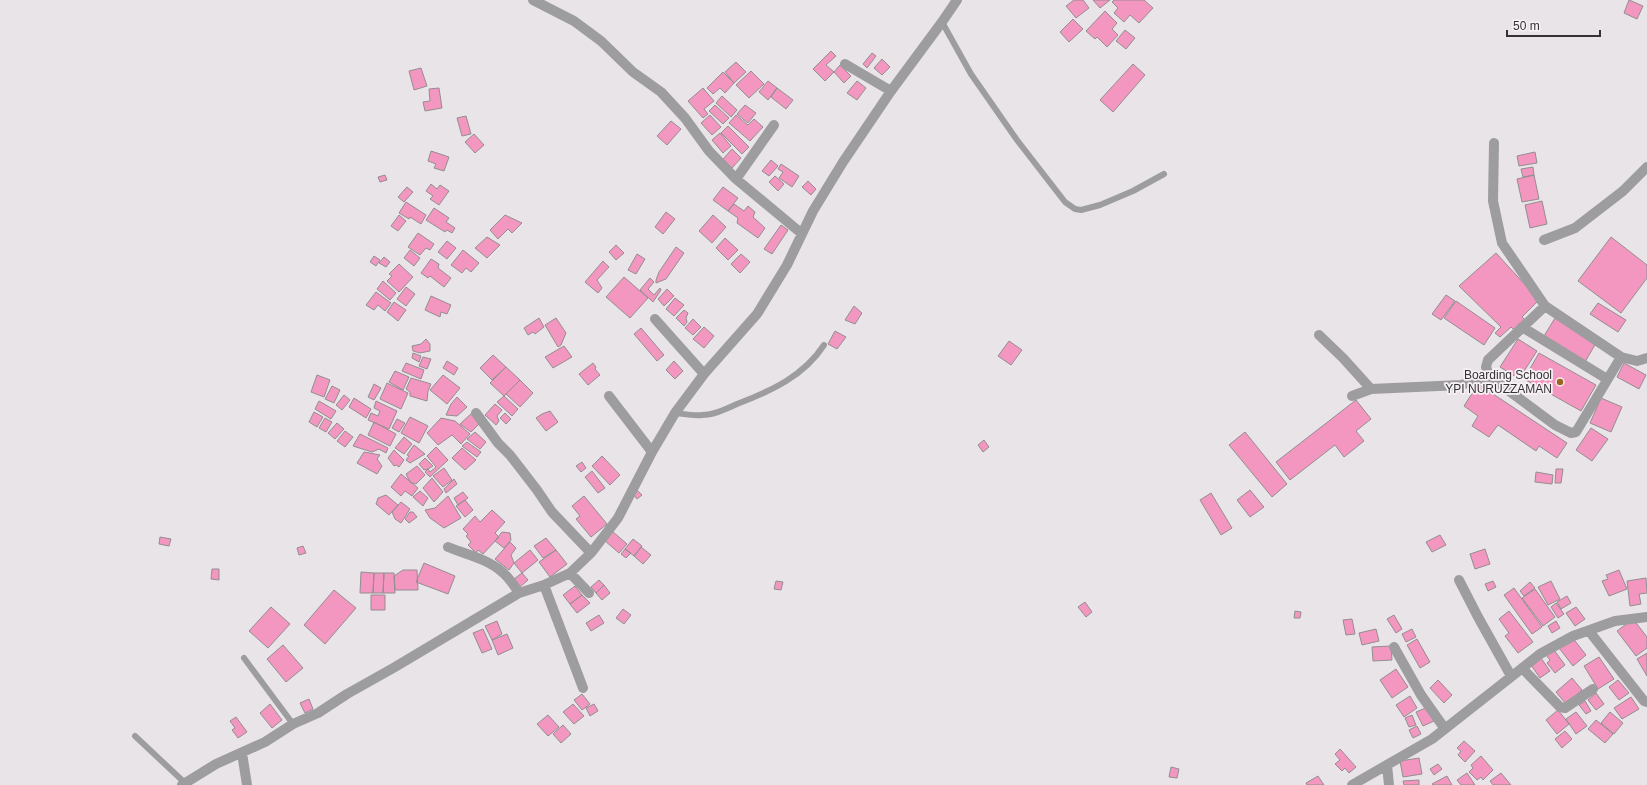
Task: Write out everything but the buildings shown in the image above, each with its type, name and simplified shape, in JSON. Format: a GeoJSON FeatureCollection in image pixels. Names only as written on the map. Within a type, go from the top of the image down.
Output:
{"type":"FeatureCollection","features":[{"type":"Feature","properties":{"kind":"street"},"geometry":{"type":"LineString","coordinates":[[533,0],[574,21],[601,41],[633,72],[661,92],[685,118],[709,151],[736,179],[801,234]]}},
{"type":"Feature","properties":{"kind":"street"},"geometry":{"type":"LineString","coordinates":[[184,784],[216,764],[266,742],[293,724],[318,713],[347,694],[396,667],[520,593],[544,585],[570,573],[591,553],[618,518],[652,452],[675,413],[704,374],[757,314],[787,265],[813,211],[843,162],[891,91],[957,0]]}},
{"type":"Feature","properties":{"kind":"street"},"geometry":{"type":"LineString","coordinates":[[845,64],[891,91]]}},
{"type":"Feature","properties":{"kind":"street"},"geometry":{"type":"LineString","coordinates":[[736,179],[774,125]]}},
{"type":"Feature","properties":{"kind":"street"},"geometry":{"type":"LineString","coordinates":[[1494,142],[1493,201],[1502,243],[1545,306],[1621,357],[1637,361],[1647,358]]}},
{"type":"Feature","properties":{"kind":"street"},"geometry":{"type":"LineString","coordinates":[[1544,240],[1575,228],[1623,191],[1647,167]]}},
{"type":"Feature","properties":{"kind":"street"},"geometry":{"type":"LineString","coordinates":[[1545,306],[1488,360],[1486,367],[1489,376],[1555,425],[1571,433],[1576,432],[1621,357]]}},
{"type":"Feature","properties":{"kind":"street"},"geometry":{"type":"LineString","coordinates":[[655,319],[704,374]]}},
{"type":"Feature","properties":{"kind":"street"},"geometry":{"type":"LineString","coordinates":[[1522,327],[1607,380]]}},
{"type":"Feature","properties":{"kind":"street"},"geometry":{"type":"LineString","coordinates":[[1319,335],[1372,389]]}},
{"type":"Feature","properties":{"kind":"street"},"geometry":{"type":"LineString","coordinates":[[1352,396],[1372,389],[1461,385],[1489,376]]}},
{"type":"Feature","properties":{"kind":"street"},"geometry":{"type":"LineString","coordinates":[[609,396],[652,452]]}},
{"type":"Feature","properties":{"kind":"street"},"geometry":{"type":"LineString","coordinates":[[476,413],[528,478],[552,512],[591,553]]}},
{"type":"Feature","properties":{"kind":"street"},"geometry":{"type":"LineString","coordinates":[[448,547],[492,565],[500,570],[508,577],[520,593]]}},
{"type":"Feature","properties":{"kind":"street"},"geometry":{"type":"LineString","coordinates":[[570,573],[589,593]]}},
{"type":"Feature","properties":{"kind":"street"},"geometry":{"type":"LineString","coordinates":[[1460,580],[1478,617],[1511,676]]}},
{"type":"Feature","properties":{"kind":"street"},"geometry":{"type":"LineString","coordinates":[[544,585],[583,688]]}},
{"type":"Feature","properties":{"kind":"street"},"geometry":{"type":"LineString","coordinates":[[1352,785],[1432,739],[1540,654],[1573,636],[1615,621],[1647,617]]}},
{"type":"Feature","properties":{"kind":"street"},"geometry":{"type":"LineString","coordinates":[[1588,631],[1644,701],[1647,702]]}},
{"type":"Feature","properties":{"kind":"street"},"geometry":{"type":"LineString","coordinates":[[1394,647],[1421,695],[1445,729]]}},
{"type":"Feature","properties":{"kind":"street"},"geometry":{"type":"LineString","coordinates":[[1522,668],[1554,702],[1563,708],[1593,689]]}},
{"type":"Feature","properties":{"kind":"street"},"geometry":{"type":"LineString","coordinates":[[242,753],[247,785]]}},
{"type":"Feature","properties":{"kind":"street"},"geometry":{"type":"LineString","coordinates":[[1387,765],[1389,785]]}},
{"type":"Feature","properties":{"kind":"lane"},"geometry":{"type":"LineString","coordinates":[[942,22],[971,74],[1017,140],[1065,202],[1075,209],[1081,210],[1100,205],[1133,191],[1164,174]]}},
{"type":"Feature","properties":{"kind":"lane"},"geometry":{"type":"LineString","coordinates":[[675,413],[702,416],[718,412],[766,393],[794,376],[815,359],[824,345]]}},
{"type":"Feature","properties":{"kind":"lane"},"geometry":{"type":"LineString","coordinates":[[244,658],[293,724]]}},
{"type":"Feature","properties":{"kind":"lane"},"geometry":{"type":"LineString","coordinates":[[135,736],[184,784]]}},
{"type":"Feature","properties":{"kind":"place","name":"Boarding School YPI NURUZZAMAN"},"geometry":{"type":"Point","coordinates":[1560,382]}}]}
